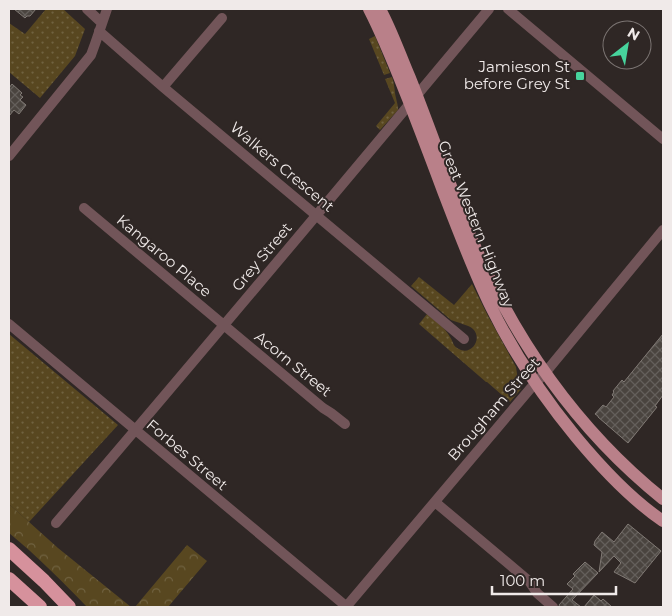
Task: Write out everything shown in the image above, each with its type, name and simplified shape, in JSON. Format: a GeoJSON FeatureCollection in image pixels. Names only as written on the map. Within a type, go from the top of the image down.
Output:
{"type":"FeatureCollection","features":[{"type":"Feature","properties":{"kind":"highway"},"geometry":{"type":"LineString","coordinates":[[9,549],[69,607]]}},
{"type":"Feature","properties":{"kind":"highway"},"geometry":{"type":"LineString","coordinates":[[9,578],[40,607]]}},
{"type":"Feature","properties":{"kind":"main road","name":"Great Western Highway"},"geometry":{"type":"LineString","coordinates":[[369,9],[413,100],[490,279],[513,322],[566,402],[617,459],[663,499]]}},
{"type":"Feature","properties":{"kind":"main road","name":"Great Western Highway"},"geometry":{"type":"LineString","coordinates":[[380,9],[392,34],[464,245],[483,290],[513,348],[562,420],[596,460],[642,504],[663,521]]}},
{"type":"Feature","properties":{"kind":"street","name":"Walkers Crescent"},"geometry":{"type":"LineString","coordinates":[[87,9],[101,27],[164,87],[464,339]]}},
{"type":"Feature","properties":{"kind":"street"},"geometry":{"type":"LineString","coordinates":[[9,156],[13,143],[87,60],[93,50],[107,9]]}},
{"type":"Feature","properties":{"kind":"street","name":"Grey Street"},"geometry":{"type":"LineString","coordinates":[[56,523],[136,431],[489,9]]}},
{"type":"Feature","properties":{"kind":"street"},"geometry":{"type":"LineString","coordinates":[[508,9],[663,139]]}},
{"type":"Feature","properties":{"kind":"street"},"geometry":{"type":"LineString","coordinates":[[164,87],[222,18]]}},
{"type":"Feature","properties":{"kind":"street","name":"Kangaroo Place"},"geometry":{"type":"LineString","coordinates":[[84,208],[224,326]]}},
{"type":"Feature","properties":{"kind":"street","name":"Brougham Street"},"geometry":{"type":"LineString","coordinates":[[347,607],[663,230]]}},
{"type":"Feature","properties":{"kind":"street","name":"Forbes Street"},"geometry":{"type":"LineString","coordinates":[[9,324],[347,607]]}},
{"type":"Feature","properties":{"kind":"street","name":"Acorn Street"},"geometry":{"type":"LineString","coordinates":[[224,326],[345,424]]}},
{"type":"Feature","properties":{"kind":"street"},"geometry":{"type":"LineString","coordinates":[[435,502],[529,581],[537,593],[554,607]]}},
{"type":"Feature","properties":{"kind":"green space"},"geometry":{"type":"Polygon","coordinates":[[[46,9],[63,9],[85,29],[75,56],[40,98],[9,72],[9,23],[25,34],[46,9]]]}},
{"type":"Feature","properties":{"kind":"green space"},"geometry":{"type":"Polygon","coordinates":[[[375,36],[390,73],[384,75],[369,39],[375,36]]]}},
{"type":"Feature","properties":{"kind":"green space"},"geometry":{"type":"Polygon","coordinates":[[[392,77],[398,110],[380,130],[376,126],[395,103],[385,79],[392,77]]]}},
{"type":"Feature","properties":{"kind":"green space"},"geometry":{"type":"Polygon","coordinates":[[[419,277],[454,305],[472,284],[516,367],[521,389],[510,402],[419,324],[427,314],[448,333],[455,347],[463,351],[471,348],[476,342],[477,337],[473,329],[451,320],[411,286],[419,277]]]}},
{"type":"Feature","properties":{"kind":"green space"},"geometry":{"type":"Polygon","coordinates":[[[9,334],[118,425],[29,522],[9,504],[9,334]]]}},
{"type":"Feature","properties":{"kind":"green space"},"geometry":{"type":"Polygon","coordinates":[[[9,504],[58,548],[131,607],[87,607],[9,533],[9,504]]]}},
{"type":"Feature","properties":{"kind":"green space"},"geometry":{"type":"Polygon","coordinates":[[[187,545],[207,561],[168,607],[135,607],[187,545]]]}},
{"type":"Feature","properties":{"kind":"building"},"geometry":{"type":"Polygon","coordinates":[[[14,9],[36,9],[30,16],[25,18],[14,9]]]}},
{"type":"Feature","properties":{"kind":"building"},"geometry":{"type":"Polygon","coordinates":[[[12,84],[22,93],[20,95],[23,97],[20,100],[26,105],[19,114],[14,110],[9,116],[9,88],[12,84]]]}},
{"type":"Feature","properties":{"kind":"building"},"geometry":{"type":"Polygon","coordinates":[[[663,334],[663,395],[655,406],[657,407],[628,443],[595,414],[603,405],[606,407],[614,397],[612,395],[613,391],[622,380],[624,382],[663,334]]]}},
{"type":"Feature","properties":{"kind":"building"},"geometry":{"type":"Polygon","coordinates":[[[628,524],[661,551],[635,583],[614,572],[621,563],[614,556],[599,572],[602,552],[594,545],[602,532],[614,542],[628,524]]]}},
{"type":"Feature","properties":{"kind":"building"},"geometry":{"type":"Polygon","coordinates":[[[585,562],[598,573],[572,600],[581,607],[560,607],[559,605],[573,589],[567,584],[575,576],[573,574],[585,562]]]}},
{"type":"Feature","properties":{"kind":"building"},"geometry":{"type":"Polygon","coordinates":[[[594,595],[601,601],[603,599],[612,607],[584,607],[594,595]]]}},
{"type":"Feature","properties":{"kind":"place","name":"Jamieson St before Grey St"},"geometry":{"type":"Point","coordinates":[580,76]}}]}
